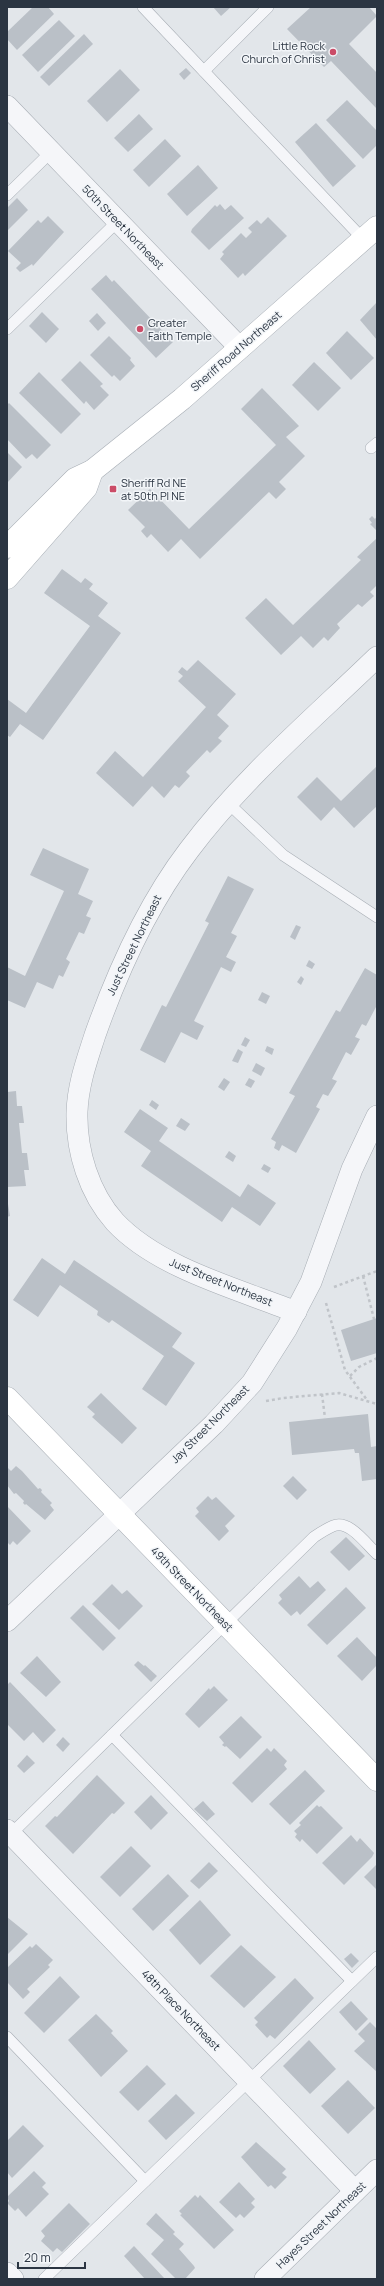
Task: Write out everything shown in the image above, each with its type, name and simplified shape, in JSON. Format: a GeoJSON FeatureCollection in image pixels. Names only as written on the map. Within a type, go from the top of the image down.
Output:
{"type":"FeatureCollection","features":[{"type":"Feature","properties":{"kind":"street","name":"50th Street Northeast"},"geometry":{"type":"LineString","coordinates":[[7,106],[240,348]]}},
{"type":"Feature","properties":{"kind":"street","name":"Sheriff Road Northeast"},"geometry":{"type":"LineString","coordinates":[[7,578],[11,549],[75,478],[92,471],[182,398],[370,233]]}},
{"type":"Feature","properties":{"kind":"street","name":"Just Street Northeast"},"geometry":{"type":"LineString","coordinates":[[296,1312],[171,1263],[141,1245],[115,1222],[98,1198],[86,1172],[79,1144],[78,1099],[84,1070],[108,998],[121,969],[166,884],[190,848],[228,803],[269,761],[377,657]]}},
{"type":"Feature","properties":{"kind":"street","name":"Jay Street Northeast"},"geometry":{"type":"LineString","coordinates":[[7,1621],[118,1513],[209,1429],[252,1383],[296,1312],[311,1282],[352,1169],[377,1116]]}},
{"type":"Feature","properties":{"kind":"street","name":"49th Street Northeast"},"geometry":{"type":"LineString","coordinates":[[8,1402],[377,1780]]}},
{"type":"Feature","properties":{"kind":"street","name":"48th Place Northeast"},"geometry":{"type":"LineString","coordinates":[[9,1832],[355,2191]]}},
{"type":"Feature","properties":{"kind":"street","name":"Hayes Street Northeast"},"geometry":{"type":"LineString","coordinates":[[265,2279],[377,2170]]}},
{"type":"Feature","properties":{"kind":"street"},"geometry":{"type":"LineString","coordinates":[[7,2272],[13,2279]]}},
{"type":"Feature","properties":{"kind":"lane"},"geometry":{"type":"LineString","coordinates":[[143,7],[204,71],[370,233]]}},
{"type":"Feature","properties":{"kind":"lane"},"geometry":{"type":"LineString","coordinates":[[204,71],[268,7]]}},
{"type":"Feature","properties":{"kind":"lane"},"geometry":{"type":"LineString","coordinates":[[7,195],[51,152]]}},
{"type":"Feature","properties":{"kind":"lane"},"geometry":{"type":"LineString","coordinates":[[7,329],[118,222]]}},
{"type":"Feature","properties":{"kind":"lane"},"geometry":{"type":"LineString","coordinates":[[228,803],[283,855],[377,917]]}},
{"type":"Feature","properties":{"kind":"lane"},"geometry":{"type":"LineString","coordinates":[[9,1832],[112,1735],[314,1537],[334,1525],[341,1524],[349,1527],[377,1554]]}},
{"type":"Feature","properties":{"kind":"lane"},"geometry":{"type":"LineString","coordinates":[[112,1735],[352,1981]]}},
{"type":"Feature","properties":{"kind":"lane"},"geometry":{"type":"LineString","coordinates":[[44,2279],[248,2080],[377,1957]]}},
{"type":"Feature","properties":{"kind":"lane"},"geometry":{"type":"LineString","coordinates":[[7,2037],[145,2181]]}},
{"type":"Feature","properties":{"kind":"path"},"geometry":{"type":"LineString","coordinates":[[334,1287],[377,1271]]}},
{"type":"Feature","properties":{"kind":"path"},"geometry":{"type":"LineString","coordinates":[[363,1276],[374,1319]]}},
{"type":"Feature","properties":{"kind":"path"},"geometry":{"type":"LineString","coordinates":[[326,1303],[345,1370],[367,1400]]}},
{"type":"Feature","properties":{"kind":"path"},"geometry":{"type":"LineString","coordinates":[[350,1376],[359,1367],[377,1358]]}},
{"type":"Feature","properties":{"kind":"path"},"geometry":{"type":"LineString","coordinates":[[264,1402],[339,1393],[377,1404]]}},
{"type":"Feature","properties":{"kind":"path"},"geometry":{"type":"LineString","coordinates":[[322,1394],[325,1418]]}},
{"type":"Feature","properties":{"kind":"building"},"geometry":{"type":"Polygon","coordinates":[[[33,7],[48,7],[54,14],[17,50],[7,39],[7,32],[33,7]]]}},
{"type":"Feature","properties":{"kind":"building"},"geometry":{"type":"Polygon","coordinates":[[[213,7],[231,7],[221,16],[213,7]]]}},
{"type":"Feature","properties":{"kind":"building","name":"Little Rock Church of Christ"},"geometry":{"type":"Polygon","coordinates":[[[311,7],[369,7],[377,16],[349,44],[377,73],[377,109],[331,61],[324,67],[287,29],[311,7]]]}},
{"type":"Feature","properties":{"kind":"building"},"geometry":{"type":"Polygon","coordinates":[[[59,20],[75,36],[38,72],[22,55],[59,20]]]}},
{"type":"Feature","properties":{"kind":"building"},"geometry":{"type":"Polygon","coordinates":[[[84,34],[93,44],[49,86],[40,77],[84,34]]]}},
{"type":"Feature","properties":{"kind":"building"},"geometry":{"type":"Polygon","coordinates":[[[186,68],[191,73],[184,80],[179,74],[186,68]]]}},
{"type":"Feature","properties":{"kind":"building"},"geometry":{"type":"Polygon","coordinates":[[[120,69],[140,90],[107,122],[87,101],[120,69]]]}},
{"type":"Feature","properties":{"kind":"building"},"geometry":{"type":"Polygon","coordinates":[[[347,100],[377,131],[377,145],[363,159],[326,120],[347,100]]]}},
{"type":"Feature","properties":{"kind":"building"},"geometry":{"type":"Polygon","coordinates":[[[139,114],[153,129],[128,152],[114,138],[139,114]]]}},
{"type":"Feature","properties":{"kind":"building"},"geometry":{"type":"Polygon","coordinates":[[[316,123],[356,166],[333,187],[295,142],[316,123]]]}},
{"type":"Feature","properties":{"kind":"building"},"geometry":{"type":"Polygon","coordinates":[[[165,139],[181,156],[149,187],[133,170],[165,139]]]}},
{"type":"Feature","properties":{"kind":"building"},"geometry":{"type":"Polygon","coordinates":[[[198,165],[218,188],[187,216],[167,194],[198,165]]]}},
{"type":"Feature","properties":{"kind":"building"},"geometry":{"type":"Polygon","coordinates":[[[17,198],[28,210],[7,231],[7,208],[17,198]]]}},
{"type":"Feature","properties":{"kind":"building"},"geometry":{"type":"Polygon","coordinates":[[[220,204],[225,210],[231,205],[244,218],[209,250],[191,232],[192,229],[215,205],[217,207],[220,204]]]}},
{"type":"Feature","properties":{"kind":"building"},"geometry":{"type":"Polygon","coordinates":[[[48,216],[64,232],[33,266],[32,264],[20,272],[16,268],[21,263],[8,251],[38,220],[41,223],[48,216]]]}},
{"type":"Feature","properties":{"kind":"building"},"geometry":{"type":"Polygon","coordinates":[[[268,217],[287,236],[245,276],[243,273],[238,278],[220,259],[224,254],[222,252],[241,233],[246,238],[252,232],[248,228],[257,220],[261,224],[268,217]]]}},
{"type":"Feature","properties":{"kind":"building"},"geometry":{"type":"Polygon","coordinates":[[[106,275],[112,282],[114,280],[173,342],[156,358],[91,289],[106,275]]]}},
{"type":"Feature","properties":{"kind":"building"},"geometry":{"type":"Polygon","coordinates":[[[377,302],[377,340],[360,320],[377,302]]]}},
{"type":"Feature","properties":{"kind":"building"},"geometry":{"type":"Polygon","coordinates":[[[42,312],[59,329],[46,343],[29,326],[42,312]]]}},
{"type":"Feature","properties":{"kind":"building"},"geometry":{"type":"Polygon","coordinates":[[[97,313],[106,323],[98,331],[89,321],[97,313]]]}},
{"type":"Feature","properties":{"kind":"building"},"geometry":{"type":"Polygon","coordinates":[[[347,331],[374,358],[351,380],[326,353],[347,331]]]}},
{"type":"Feature","properties":{"kind":"building"},"geometry":{"type":"Polygon","coordinates":[[[109,336],[131,358],[130,360],[135,366],[120,381],[114,375],[112,377],[90,355],[109,336]]]}},
{"type":"Feature","properties":{"kind":"building"},"geometry":{"type":"Polygon","coordinates":[[[80,361],[103,384],[100,386],[109,395],[94,410],[86,401],[84,404],[61,380],[80,361]]]}},
{"type":"Feature","properties":{"kind":"building"},"geometry":{"type":"Polygon","coordinates":[[[314,362],[341,388],[318,411],[292,385],[314,362]]]}},
{"type":"Feature","properties":{"kind":"building"},"geometry":{"type":"Polygon","coordinates":[[[39,372],[81,414],[61,434],[19,393],[39,372]]]}},
{"type":"Feature","properties":{"kind":"building"},"geometry":{"type":"Polygon","coordinates":[[[262,388],[299,426],[286,437],[305,456],[279,482],[286,489],[276,499],[269,492],[200,559],[181,539],[168,552],[151,534],[147,538],[141,531],[145,527],[128,510],[150,489],[189,529],[276,445],[241,409],[262,388]]]}},
{"type":"Feature","properties":{"kind":"building"},"geometry":{"type":"Polygon","coordinates":[[[9,403],[51,445],[37,459],[32,454],[26,459],[7,439],[7,405],[9,403]]]}},
{"type":"Feature","properties":{"kind":"building"},"geometry":{"type":"Polygon","coordinates":[[[7,452],[22,467],[7,483],[7,452]]]}},
{"type":"Feature","properties":{"kind":"building"},"geometry":{"type":"Polygon","coordinates":[[[372,516],[375,519],[377,516],[377,531],[370,524],[372,523],[369,519],[372,516]]]}},
{"type":"Feature","properties":{"kind":"building"},"geometry":{"type":"Polygon","coordinates":[[[377,538],[377,585],[370,592],[374,596],[362,607],[358,604],[337,624],[340,628],[328,641],[324,637],[313,648],[301,636],[281,655],[245,618],[266,598],[293,625],[361,560],[357,557],[377,538]]]}},
{"type":"Feature","properties":{"kind":"building"},"geometry":{"type":"Polygon","coordinates":[[[62,569],[81,583],[85,578],[93,584],[89,589],[108,603],[98,616],[121,633],[43,740],[20,724],[10,737],[7,735],[7,699],[26,713],[90,626],[44,593],[62,569]]]}},
{"type":"Feature","properties":{"kind":"building"},"geometry":{"type":"Polygon","coordinates":[[[198,660],[236,694],[217,715],[229,726],[218,738],[222,741],[210,753],[207,750],[186,772],[190,776],[179,788],[175,785],[164,798],[152,786],[133,807],[96,773],[115,751],[143,777],[206,707],[178,681],[183,676],[178,672],[182,667],[187,671],[198,660]]]}},
{"type":"Feature","properties":{"kind":"building"},"geometry":{"type":"Polygon","coordinates":[[[377,766],[377,806],[354,828],[334,807],[321,821],[297,797],[317,777],[341,801],[377,766]]]}},
{"type":"Feature","properties":{"kind":"building"},"geometry":{"type":"Polygon","coordinates":[[[43,848],[89,869],[78,894],[93,901],[86,916],[91,918],[84,934],[79,932],[66,959],[70,962],[63,977],[59,975],[53,989],[37,982],[25,1008],[7,1000],[7,967],[25,976],[64,891],[30,875],[43,848]]]}},
{"type":"Feature","properties":{"kind":"building"},"geometry":{"type":"Polygon","coordinates":[[[228,876],[254,889],[231,933],[237,936],[226,957],[236,962],[231,972],[221,967],[194,1021],[204,1026],[197,1040],[181,1032],[165,1063],[140,1050],[162,1005],[166,1007],[209,923],[205,921],[228,876]]]}},
{"type":"Feature","properties":{"kind":"building"},"geometry":{"type":"Polygon","coordinates":[[[296,925],[301,927],[295,940],[290,937],[296,925]]]}},
{"type":"Feature","properties":{"kind":"building"},"geometry":{"type":"Polygon","coordinates":[[[309,960],[315,964],[312,969],[306,966],[309,960]]]}},
{"type":"Feature","properties":{"kind":"building"},"geometry":{"type":"Polygon","coordinates":[[[365,968],[377,975],[377,1005],[366,1026],[362,1024],[355,1037],[360,1039],[351,1055],[346,1052],[332,1079],[337,1081],[328,1096],[323,1094],[316,1107],[320,1109],[296,1153],[282,1145],[279,1151],[274,1148],[276,1142],[271,1139],[295,1096],[289,1093],[336,1010],[340,1012],[365,968]]]}},
{"type":"Feature","properties":{"kind":"building"},"geometry":{"type":"Polygon","coordinates":[[[301,976],[304,979],[301,985],[297,982],[301,976]]]}},
{"type":"Feature","properties":{"kind":"building"},"geometry":{"type":"Polygon","coordinates":[[[262,992],[270,996],[266,1004],[258,1000],[262,992]]]}},
{"type":"Feature","properties":{"kind":"building"},"geometry":{"type":"Polygon","coordinates":[[[245,1037],[250,1040],[246,1047],[241,1045],[245,1037]]]}},
{"type":"Feature","properties":{"kind":"building"},"geometry":{"type":"Polygon","coordinates":[[[267,1046],[274,1049],[272,1055],[265,1051],[267,1046]]]}},
{"type":"Feature","properties":{"kind":"building"},"geometry":{"type":"Polygon","coordinates":[[[238,1049],[243,1052],[238,1063],[232,1061],[238,1049]]]}},
{"type":"Feature","properties":{"kind":"building"},"geometry":{"type":"Polygon","coordinates":[[[256,1063],[265,1068],[261,1076],[252,1071],[256,1063]]]}},
{"type":"Feature","properties":{"kind":"building"},"geometry":{"type":"Polygon","coordinates":[[[224,1078],[230,1082],[224,1091],[218,1087],[224,1078]]]}},
{"type":"Feature","properties":{"kind":"building"},"geometry":{"type":"Polygon","coordinates":[[[249,1078],[255,1081],[251,1088],[245,1085],[249,1078]]]}},
{"type":"Feature","properties":{"kind":"building"},"geometry":{"type":"Polygon","coordinates":[[[16,1091],[17,1106],[22,1106],[24,1123],[19,1123],[22,1153],[27,1153],[29,1170],[24,1170],[26,1186],[7,1187],[7,1092],[16,1091]]]}},
{"type":"Feature","properties":{"kind":"building"},"geometry":{"type":"Polygon","coordinates":[[[152,1100],[159,1105],[156,1110],[149,1105],[152,1100]]]}},
{"type":"Feature","properties":{"kind":"building"},"geometry":{"type":"Polygon","coordinates":[[[140,1109],[168,1128],[159,1141],[240,1197],[248,1184],[276,1203],[260,1226],[232,1207],[222,1222],[141,1166],[151,1151],[124,1132],[140,1109]]]}},
{"type":"Feature","properties":{"kind":"building"},"geometry":{"type":"Polygon","coordinates":[[[181,1118],[190,1124],[185,1131],[176,1126],[181,1118]]]}},
{"type":"Feature","properties":{"kind":"building"},"geometry":{"type":"Polygon","coordinates":[[[229,1151],[236,1156],[233,1162],[225,1157],[229,1151]]]}},
{"type":"Feature","properties":{"kind":"building"},"geometry":{"type":"Polygon","coordinates":[[[264,1164],[271,1168],[268,1173],[261,1169],[264,1164]]]}},
{"type":"Feature","properties":{"kind":"building"},"geometry":{"type":"Polygon","coordinates":[[[7,1198],[10,1216],[7,1217],[7,1198]]]}},
{"type":"Feature","properties":{"kind":"building"},"geometry":{"type":"Polygon","coordinates":[[[42,1258],[65,1274],[74,1260],[182,1333],[172,1347],[195,1363],[166,1406],[142,1389],[164,1356],[112,1320],[109,1323],[97,1315],[98,1311],[60,1285],[38,1317],[13,1300],[42,1258]]]}},
{"type":"Feature","properties":{"kind":"building"},"geometry":{"type":"Polygon","coordinates":[[[377,1318],[377,1353],[351,1361],[341,1330],[377,1318]]]}},
{"type":"Feature","properties":{"kind":"building"},"geometry":{"type":"Polygon","coordinates":[[[101,1393],[137,1428],[122,1444],[92,1417],[95,1414],[87,1407],[101,1393]]]}},
{"type":"Feature","properties":{"kind":"building"},"geometry":{"type":"Polygon","coordinates":[[[368,1414],[371,1447],[377,1446],[377,1479],[362,1481],[359,1453],[355,1453],[354,1449],[292,1455],[289,1422],[368,1414]]]}},
{"type":"Feature","properties":{"kind":"building"},"geometry":{"type":"Polygon","coordinates":[[[16,1466],[38,1489],[40,1488],[42,1490],[41,1492],[52,1503],[50,1505],[54,1510],[45,1520],[26,1504],[25,1505],[23,1503],[24,1501],[16,1493],[14,1494],[7,1485],[7,1467],[11,1471],[16,1466]]]}},
{"type":"Feature","properties":{"kind":"building"},"geometry":{"type":"Polygon","coordinates":[[[293,1476],[307,1490],[297,1500],[283,1486],[293,1476]]]}},
{"type":"Feature","properties":{"kind":"building"},"geometry":{"type":"Polygon","coordinates":[[[208,1496],[212,1500],[216,1497],[235,1516],[225,1526],[229,1531],[219,1541],[195,1516],[199,1512],[196,1508],[208,1496]]]}},
{"type":"Feature","properties":{"kind":"building"},"geometry":{"type":"Polygon","coordinates":[[[7,1506],[31,1531],[17,1545],[13,1541],[10,1545],[7,1542],[7,1506]]]}},
{"type":"Feature","properties":{"kind":"building"},"geometry":{"type":"Polygon","coordinates":[[[346,1537],[365,1556],[349,1571],[330,1552],[346,1537]]]}},
{"type":"Feature","properties":{"kind":"building"},"geometry":{"type":"Polygon","coordinates":[[[299,1576],[310,1588],[318,1581],[326,1590],[300,1615],[297,1611],[291,1616],[278,1603],[282,1599],[279,1595],[299,1576]]]}},
{"type":"Feature","properties":{"kind":"building"},"geometry":{"type":"Polygon","coordinates":[[[112,1584],[122,1594],[127,1590],[143,1606],[119,1630],[92,1604],[112,1584]]]}},
{"type":"Feature","properties":{"kind":"building"},"geometry":{"type":"Polygon","coordinates":[[[346,1587],[366,1608],[327,1645],[307,1625],[346,1587]]]}},
{"type":"Feature","properties":{"kind":"building"},"geometry":{"type":"Polygon","coordinates":[[[83,1605],[116,1638],[103,1651],[70,1618],[83,1605]]]}},
{"type":"Feature","properties":{"kind":"building"},"geometry":{"type":"Polygon","coordinates":[[[357,1637],[377,1658],[377,1665],[362,1681],[337,1656],[357,1637]]]}},
{"type":"Feature","properties":{"kind":"building"},"geometry":{"type":"Polygon","coordinates":[[[37,1656],[61,1682],[46,1697],[20,1673],[37,1656]]]}},
{"type":"Feature","properties":{"kind":"building"},"geometry":{"type":"Polygon","coordinates":[[[138,1661],[157,1676],[151,1682],[134,1665],[138,1661]]]}},
{"type":"Feature","properties":{"kind":"building"},"geometry":{"type":"Polygon","coordinates":[[[10,1682],[56,1730],[43,1743],[33,1732],[24,1741],[7,1724],[7,1685],[10,1682]]]}},
{"type":"Feature","properties":{"kind":"building"},"geometry":{"type":"Polygon","coordinates":[[[214,1686],[228,1700],[199,1728],[185,1714],[209,1688],[210,1690],[214,1686]]]}},
{"type":"Feature","properties":{"kind":"building"},"geometry":{"type":"Polygon","coordinates":[[[241,1716],[262,1737],[240,1759],[226,1746],[225,1747],[222,1745],[224,1743],[219,1737],[241,1716]]]}},
{"type":"Feature","properties":{"kind":"building"},"geometry":{"type":"Polygon","coordinates":[[[63,1737],[70,1744],[63,1752],[56,1745],[63,1737]]]}},
{"type":"Feature","properties":{"kind":"building"},"geometry":{"type":"Polygon","coordinates":[[[267,1748],[271,1752],[274,1748],[287,1761],[284,1765],[287,1769],[252,1803],[232,1783],[267,1748]]]}},
{"type":"Feature","properties":{"kind":"building"},"geometry":{"type":"Polygon","coordinates":[[[27,1755],[35,1763],[24,1773],[17,1766],[27,1755]]]}},
{"type":"Feature","properties":{"kind":"building"},"geometry":{"type":"Polygon","coordinates":[[[305,1770],[325,1791],[290,1825],[269,1804],[305,1770]]]}},
{"type":"Feature","properties":{"kind":"building"},"geometry":{"type":"Polygon","coordinates":[[[97,1775],[125,1803],[114,1814],[112,1813],[73,1854],[45,1826],[55,1816],[57,1817],[97,1775]]]}},
{"type":"Feature","properties":{"kind":"building"},"geometry":{"type":"Polygon","coordinates":[[[151,1795],[168,1813],[151,1830],[134,1812],[151,1795]]]}},
{"type":"Feature","properties":{"kind":"building"},"geometry":{"type":"Polygon","coordinates":[[[203,1801],[215,1814],[207,1821],[194,1809],[203,1801]]]}},
{"type":"Feature","properties":{"kind":"building"},"geometry":{"type":"Polygon","coordinates":[[[317,1805],[319,1807],[321,1806],[343,1828],[317,1854],[302,1839],[300,1842],[295,1837],[297,1834],[294,1831],[301,1825],[299,1823],[317,1805]]]}},
{"type":"Feature","properties":{"kind":"building"},"geometry":{"type":"Polygon","coordinates":[[[351,1835],[357,1842],[360,1838],[374,1853],[372,1857],[344,1885],[322,1863],[351,1835]]]}},
{"type":"Feature","properties":{"kind":"building"},"geometry":{"type":"Polygon","coordinates":[[[131,1846],[151,1866],[120,1897],[100,1877],[131,1846]]]}},
{"type":"Feature","properties":{"kind":"building"},"geometry":{"type":"Polygon","coordinates":[[[209,1862],[218,1871],[199,1889],[190,1881],[209,1862]]]}},
{"type":"Feature","properties":{"kind":"building"},"geometry":{"type":"Polygon","coordinates":[[[377,1864],[377,1890],[364,1877],[377,1864]]]}},
{"type":"Feature","properties":{"kind":"building"},"geometry":{"type":"Polygon","coordinates":[[[168,1874],[189,1896],[153,1931],[132,1909],[168,1874]]]}},
{"type":"Feature","properties":{"kind":"building"},"geometry":{"type":"Polygon","coordinates":[[[200,1900],[231,1935],[200,1965],[169,1930],[200,1900]]]}},
{"type":"Feature","properties":{"kind":"building"},"geometry":{"type":"Polygon","coordinates":[[[7,1917],[28,1934],[7,1955],[7,1917]]]}},
{"type":"Feature","properties":{"kind":"building"},"geometry":{"type":"Polygon","coordinates":[[[36,1944],[53,1960],[48,1965],[50,1967],[27,1989],[30,1992],[23,1999],[7,1982],[7,1968],[30,1946],[32,1948],[36,1944]]]}},
{"type":"Feature","properties":{"kind":"building"},"geometry":{"type":"Polygon","coordinates":[[[241,1945],[276,1977],[244,2008],[210,1976],[241,1945]]]}},
{"type":"Feature","properties":{"kind":"building"},"geometry":{"type":"Polygon","coordinates":[[[351,1953],[359,1961],[352,1968],[344,1959],[351,1953]]]}},
{"type":"Feature","properties":{"kind":"building"},"geometry":{"type":"Polygon","coordinates":[[[60,1976],[80,1997],[44,2033],[24,2013],[60,1976]]]}},
{"type":"Feature","properties":{"kind":"building"},"geometry":{"type":"Polygon","coordinates":[[[295,1978],[314,1998],[275,2039],[270,2035],[267,2038],[255,2025],[258,2022],[254,2018],[295,1978]]]}},
{"type":"Feature","properties":{"kind":"building"},"geometry":{"type":"Polygon","coordinates":[[[351,2001],[368,2019],[356,2031],[339,2012],[351,2001]]]}},
{"type":"Feature","properties":{"kind":"building"},"geometry":{"type":"Polygon","coordinates":[[[96,2014],[113,2031],[111,2033],[128,2051],[101,2077],[68,2040],[96,2014]]]}},
{"type":"Feature","properties":{"kind":"building"},"geometry":{"type":"Polygon","coordinates":[[[370,2022],[377,2029],[377,2072],[354,2051],[365,2041],[358,2034],[370,2022]]]}},
{"type":"Feature","properties":{"kind":"building"},"geometry":{"type":"Polygon","coordinates":[[[309,2040],[336,2069],[310,2094],[283,2066],[309,2040]]]}},
{"type":"Feature","properties":{"kind":"building"},"geometry":{"type":"Polygon","coordinates":[[[147,2065],[166,2084],[138,2111],[119,2092],[147,2065]]]}},
{"type":"Feature","properties":{"kind":"building"},"geometry":{"type":"Polygon","coordinates":[[[348,2080],[375,2108],[348,2134],[321,2106],[348,2080]]]}},
{"type":"Feature","properties":{"kind":"building"},"geometry":{"type":"Polygon","coordinates":[[[176,2094],[195,2113],[166,2140],[148,2121],[176,2094]]]}},
{"type":"Feature","properties":{"kind":"building"},"geometry":{"type":"Polygon","coordinates":[[[23,2125],[44,2146],[12,2178],[7,2172],[7,2141],[23,2125]]]}},
{"type":"Feature","properties":{"kind":"building"},"geometry":{"type":"Polygon","coordinates":[[[256,2142],[286,2169],[282,2173],[287,2177],[275,2189],[271,2185],[268,2187],[241,2157],[256,2142]]]}},
{"type":"Feature","properties":{"kind":"building"},"geometry":{"type":"Polygon","coordinates":[[[34,2171],[46,2183],[42,2187],[49,2194],[26,2217],[18,2208],[15,2211],[7,2203],[9,2201],[7,2197],[34,2171]]]}},
{"type":"Feature","properties":{"kind":"building"},"geometry":{"type":"Polygon","coordinates":[[[239,2182],[255,2199],[251,2203],[255,2207],[244,2218],[240,2214],[236,2218],[219,2202],[239,2182]]]}},
{"type":"Feature","properties":{"kind":"building"},"geometry":{"type":"Polygon","coordinates":[[[195,2195],[198,2198],[200,2195],[234,2230],[214,2249],[180,2215],[182,2214],[179,2211],[195,2195]]]}},
{"type":"Feature","properties":{"kind":"building"},"geometry":{"type":"Polygon","coordinates":[[[69,2203],[90,2224],[62,2252],[57,2248],[53,2252],[41,2241],[45,2236],[41,2231],[69,2203]]]}},
{"type":"Feature","properties":{"kind":"building"},"geometry":{"type":"Polygon","coordinates":[[[156,2213],[175,2232],[173,2234],[184,2244],[179,2249],[195,2268],[185,2279],[176,2279],[151,2254],[164,2240],[146,2224],[156,2213]]]}},
{"type":"Feature","properties":{"kind":"building"},"geometry":{"type":"Polygon","coordinates":[[[134,2246],[165,2279],[145,2279],[124,2256],[134,2246]]]}},
{"type":"Feature","properties":{"kind":"place","name":"Little Rock Church of Christ"},"geometry":{"type":"Point","coordinates":[333,52]}},
{"type":"Feature","properties":{"kind":"place","name":"Greater Faith Temple"},"geometry":{"type":"Point","coordinates":[140,329]}},
{"type":"Feature","properties":{"kind":"place","name":"Sheriff Rd NE at 50th Pl NE"},"geometry":{"type":"Point","coordinates":[113,489]}}]}
